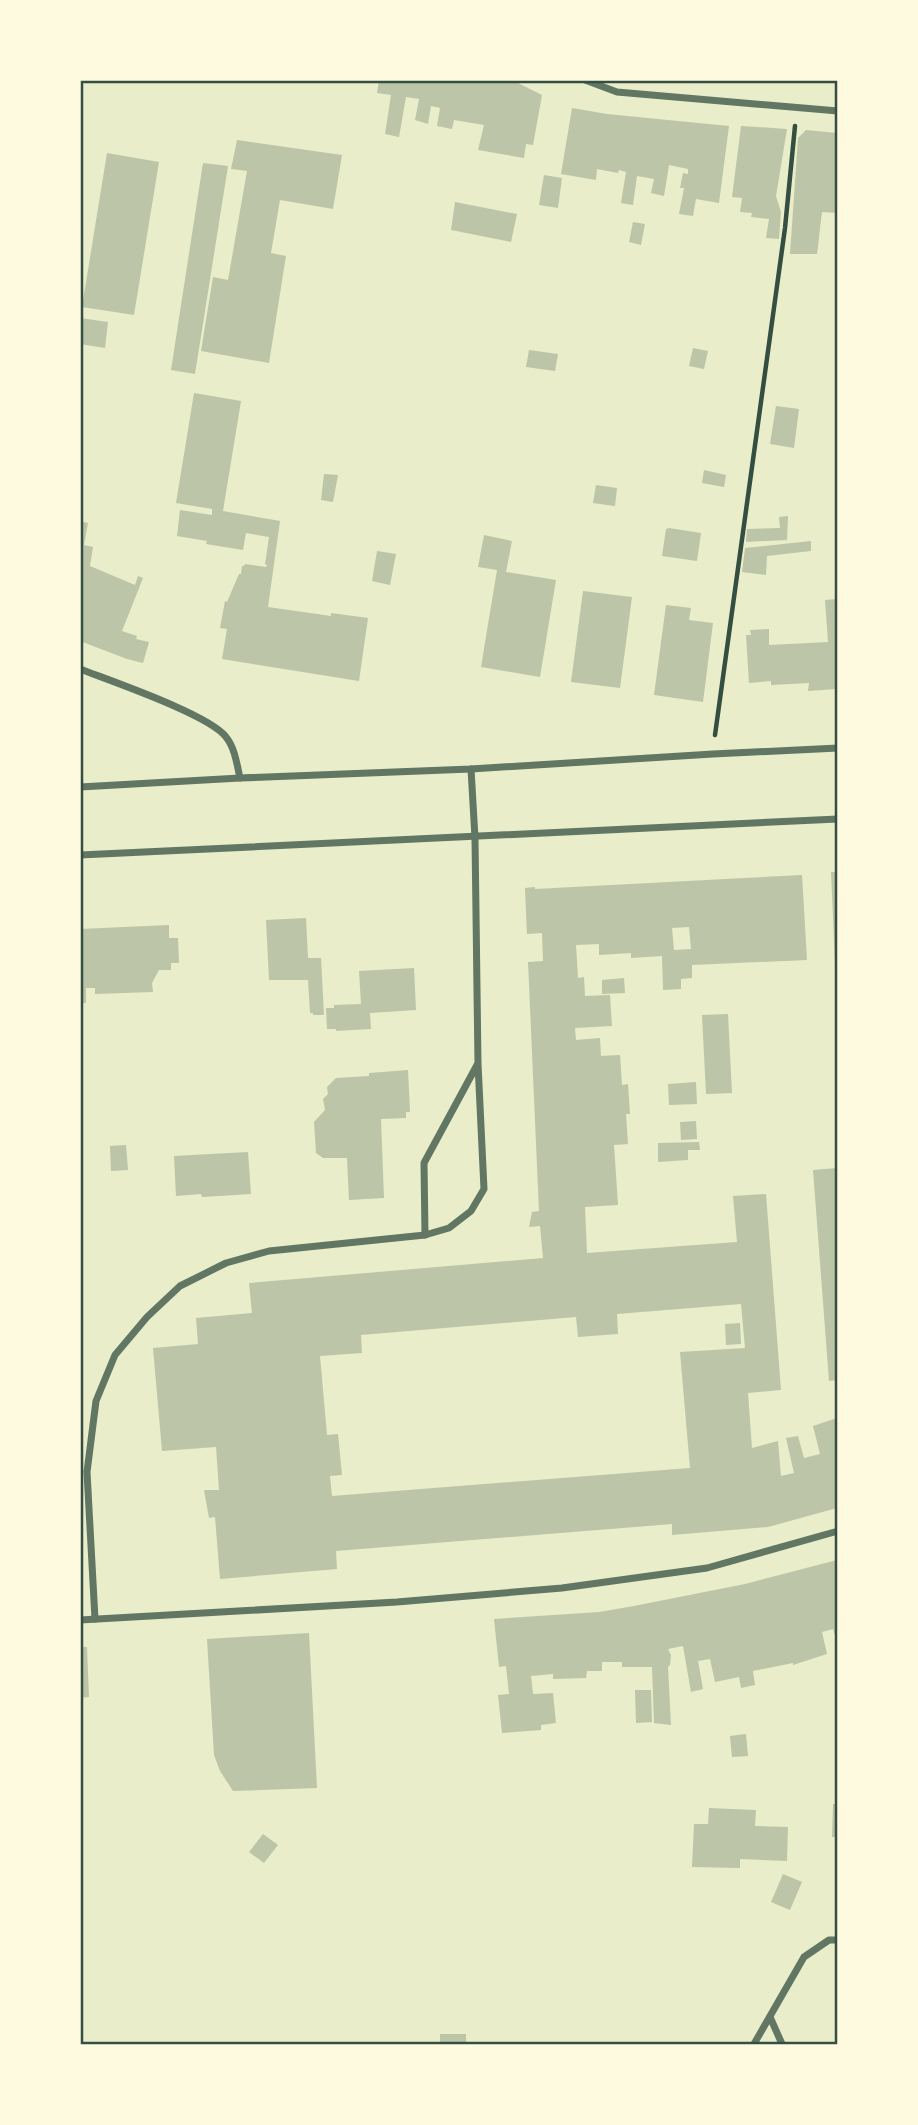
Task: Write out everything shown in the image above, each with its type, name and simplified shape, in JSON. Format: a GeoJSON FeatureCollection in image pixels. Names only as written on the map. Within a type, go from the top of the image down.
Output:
{"type":"FeatureCollection","features":[{"type":"Feature","properties":{"kind":"street"},"geometry":{"type":"LineString","coordinates":[[585,80],[617,92],[838,111]]}},
{"type":"Feature","properties":{"kind":"street"},"geometry":{"type":"LineString","coordinates":[[80,669],[204,719],[226,736],[234,752],[240,778]]}},
{"type":"Feature","properties":{"kind":"street"},"geometry":{"type":"LineString","coordinates":[[80,787],[471,769],[838,748]]}},
{"type":"Feature","properties":{"kind":"street"},"geometry":{"type":"LineString","coordinates":[[95,1619],[87,1472],[96,1401],[116,1355],[147,1317],[180,1286],[226,1263],[269,1251],[425,1235],[449,1228],[471,1211],[484,1189],[478,1064],[475,838],[471,769]]}},
{"type":"Feature","properties":{"kind":"street"},"geometry":{"type":"LineString","coordinates":[[80,855],[838,820]]}},
{"type":"Feature","properties":{"kind":"street"},"geometry":{"type":"LineString","coordinates":[[425,1235],[424,1163],[478,1064]]}},
{"type":"Feature","properties":{"kind":"street"},"geometry":{"type":"LineString","coordinates":[[80,1620],[397,1602],[562,1588],[707,1568],[838,1531]]}},
{"type":"Feature","properties":{"kind":"street"},"geometry":{"type":"LineString","coordinates":[[754,2045],[804,1957],[829,1940],[838,1940]]}},
{"type":"Feature","properties":{"kind":"street"},"geometry":{"type":"LineString","coordinates":[[770,2017],[782,2045]]}},
{"type":"Feature","properties":{"kind":"path"},"geometry":{"type":"LineString","coordinates":[[713,754],[780,269],[796,107]]}},
{"type":"Feature","properties":{"kind":"building"},"geometry":{"type":"Polygon","coordinates":[[[379,80],[512,80],[542,95],[533,145],[526,144],[524,158],[478,150],[484,125],[454,120],[452,129],[437,126],[440,108],[431,106],[428,124],[415,120],[419,99],[406,97],[399,137],[385,134],[391,95],[377,93],[379,80]]]}},
{"type":"Feature","properties":{"kind":"building"},"geometry":{"type":"Polygon","coordinates":[[[572,108],[729,126],[719,203],[696,199],[693,216],[679,214],[684,188],[680,188],[683,173],[688,174],[688,169],[669,165],[664,196],[651,193],[654,179],[637,176],[633,205],[621,203],[626,172],[597,169],[596,180],[561,174],[572,108]]]}},
{"type":"Feature","properties":{"kind":"building"},"geometry":{"type":"Polygon","coordinates":[[[741,126],[787,129],[776,196],[781,212],[779,239],[766,238],[769,219],[751,217],[752,213],[740,212],[742,198],[732,197],[741,126]]]}},
{"type":"Feature","properties":{"kind":"building"},"geometry":{"type":"Polygon","coordinates":[[[806,130],[837,133],[837,213],[822,212],[817,254],[790,254],[798,138],[806,130]]]}},
{"type":"Feature","properties":{"kind":"building"},"geometry":{"type":"Polygon","coordinates":[[[237,140],[342,155],[333,209],[280,200],[271,253],[286,256],[269,363],[201,351],[213,277],[228,280],[247,171],[231,169],[237,140]]]}},
{"type":"Feature","properties":{"kind":"building"},"geometry":{"type":"Polygon","coordinates":[[[107,153],[159,162],[134,315],[82,307],[107,153]]]}},
{"type":"Feature","properties":{"kind":"building"},"geometry":{"type":"Polygon","coordinates":[[[203,163],[228,166],[195,374],[171,370],[203,163]]]}},
{"type":"Feature","properties":{"kind":"building"},"geometry":{"type":"Polygon","coordinates":[[[544,175],[562,178],[558,208],[539,205],[544,175]]]}},
{"type":"Feature","properties":{"kind":"building"},"geometry":{"type":"Polygon","coordinates":[[[455,202],[517,214],[511,242],[451,230],[455,202]]]}},
{"type":"Feature","properties":{"kind":"building"},"geometry":{"type":"Polygon","coordinates":[[[633,222],[645,224],[641,245],[629,242],[633,222]]]}},
{"type":"Feature","properties":{"kind":"building"},"geometry":{"type":"Polygon","coordinates":[[[80,318],[108,322],[105,348],[80,344],[80,318]]]}},
{"type":"Feature","properties":{"kind":"building"},"geometry":{"type":"Polygon","coordinates":[[[693,348],[708,351],[704,369],[689,366],[693,348]]]}},
{"type":"Feature","properties":{"kind":"building"},"geometry":{"type":"Polygon","coordinates":[[[529,350],[558,354],[555,371],[526,367],[529,350]]]}},
{"type":"Feature","properties":{"kind":"building"},"geometry":{"type":"Polygon","coordinates":[[[194,393],[241,401],[223,511],[280,521],[268,607],[368,618],[359,681],[222,659],[227,629],[220,628],[225,601],[227,602],[241,574],[242,566],[245,564],[266,567],[269,537],[246,533],[243,550],[177,536],[180,510],[212,515],[212,509],[176,503],[194,393]]]}},
{"type":"Feature","properties":{"kind":"building"},"geometry":{"type":"Polygon","coordinates":[[[776,406],[799,409],[794,448],[770,444],[776,406]]]}},
{"type":"Feature","properties":{"kind":"building"},"geometry":{"type":"Polygon","coordinates":[[[704,470],[726,475],[724,487],[702,483],[704,470]]]}},
{"type":"Feature","properties":{"kind":"building"},"geometry":{"type":"Polygon","coordinates":[[[324,474],[338,475],[333,502],[321,500],[324,474]]]}},
{"type":"Feature","properties":{"kind":"building"},"geometry":{"type":"Polygon","coordinates":[[[596,485],[617,488],[615,506],[593,503],[596,485]]]}},
{"type":"Feature","properties":{"kind":"building"},"geometry":{"type":"Polygon","coordinates":[[[788,516],[787,540],[746,542],[747,529],[780,528],[779,517],[788,516]]]}},
{"type":"Feature","properties":{"kind":"building"},"geometry":{"type":"Polygon","coordinates":[[[80,521],[88,523],[84,545],[93,547],[90,566],[135,585],[138,576],[143,578],[122,631],[137,636],[136,639],[149,642],[143,663],[80,641],[80,521]]]}},
{"type":"Feature","properties":{"kind":"building"},"geometry":{"type":"Polygon","coordinates":[[[666,529],[701,533],[697,561],[662,556],[666,529]]]}},
{"type":"Feature","properties":{"kind":"building"},"geometry":{"type":"Polygon","coordinates":[[[484,535],[512,541],[506,572],[556,580],[540,677],[481,667],[497,570],[478,567],[484,535]]]}},
{"type":"Feature","properties":{"kind":"building"},"geometry":{"type":"Polygon","coordinates":[[[811,541],[811,551],[767,556],[766,575],[742,572],[745,548],[811,541]]]}},
{"type":"Feature","properties":{"kind":"building"},"geometry":{"type":"Polygon","coordinates":[[[377,551],[396,554],[390,585],[372,581],[377,551]]]}},
{"type":"Feature","properties":{"kind":"building"},"geometry":{"type":"Polygon","coordinates":[[[583,591],[632,597],[620,688],[571,682],[583,591]]]}},
{"type":"Feature","properties":{"kind":"building"},"geometry":{"type":"Polygon","coordinates":[[[837,599],[837,689],[808,691],[809,683],[749,683],[746,635],[751,635],[750,630],[769,629],[769,645],[828,642],[825,600],[837,599]]]}},
{"type":"Feature","properties":{"kind":"building"},"geometry":{"type":"Polygon","coordinates":[[[666,605],[691,608],[689,620],[713,623],[703,702],[654,695],[666,605]]]}},
{"type":"Feature","properties":{"kind":"building"},"geometry":{"type":"Polygon","coordinates":[[[831,872],[837,872],[837,964],[835,964],[831,872]]]}},
{"type":"Feature","properties":{"kind":"building"},"geometry":{"type":"Polygon","coordinates":[[[802,875],[807,960],[692,965],[692,978],[681,979],[681,989],[663,990],[662,956],[631,958],[631,953],[599,955],[599,944],[576,945],[578,978],[584,977],[585,996],[610,995],[612,1026],[575,1028],[576,1040],[600,1038],[601,1056],[620,1055],[622,1085],[628,1084],[630,1114],[626,1114],[628,1144],[614,1145],[618,1205],[585,1207],[587,1253],[737,1242],[733,1196],[766,1194],[781,1390],[748,1393],[752,1448],[778,1441],[781,1476],[794,1473],[786,1438],[798,1436],[804,1458],[820,1454],[813,1426],[837,1418],[837,1508],[768,1527],[672,1535],[672,1524],[336,1551],[337,1569],[220,1579],[215,1517],[209,1518],[204,1490],[219,1490],[216,1447],[162,1451],[153,1348],[198,1344],[196,1318],[252,1313],[249,1283],[543,1258],[540,1226],[529,1227],[532,1212],[539,1211],[528,962],[543,961],[542,933],[527,934],[525,888],[802,875]],[[689,927],[672,928],[674,950],[691,949],[689,927]],[[741,1304],[617,1314],[618,1334],[578,1337],[576,1317],[361,1335],[362,1353],[320,1356],[327,1435],[338,1434],[342,1475],[330,1476],[332,1496],[690,1468],[680,1352],[745,1348],[741,1304]]]}},
{"type":"Feature","properties":{"kind":"building"},"geometry":{"type":"Polygon","coordinates":[[[306,918],[308,958],[321,958],[324,1015],[310,1013],[308,980],[269,980],[266,920],[306,918]]]}},
{"type":"Feature","properties":{"kind":"building"},"geometry":{"type":"Polygon","coordinates":[[[169,925],[169,938],[178,938],[179,963],[171,963],[171,970],[159,970],[152,983],[153,992],[95,994],[95,988],[86,988],[86,1003],[80,1003],[80,929],[169,925]]]}},
{"type":"Feature","properties":{"kind":"building"},"geometry":{"type":"Polygon","coordinates":[[[414,968],[416,1010],[370,1013],[371,1029],[327,1029],[326,1008],[361,1004],[359,971],[414,968]]]}},
{"type":"Feature","properties":{"kind":"building"},"geometry":{"type":"Polygon","coordinates":[[[624,978],[625,993],[602,994],[602,980],[624,978]]]}},
{"type":"Feature","properties":{"kind":"building"},"geometry":{"type":"Polygon","coordinates":[[[728,1014],[732,1093],[706,1094],[702,1015],[728,1014]]]}},
{"type":"Feature","properties":{"kind":"building"},"geometry":{"type":"Polygon","coordinates":[[[408,1070],[410,1112],[406,1112],[406,1118],[381,1119],[384,1198],[349,1200],[347,1158],[323,1158],[316,1153],[314,1122],[325,1110],[323,1099],[328,1094],[327,1087],[336,1078],[408,1070]]]}},
{"type":"Feature","properties":{"kind":"building"},"geometry":{"type":"Polygon","coordinates":[[[696,1082],[697,1104],[669,1105],[668,1084],[696,1082]]]}},
{"type":"Feature","properties":{"kind":"building"},"geometry":{"type":"Polygon","coordinates":[[[696,1121],[697,1139],[681,1140],[680,1122],[696,1121]]]}},
{"type":"Feature","properties":{"kind":"building"},"geometry":{"type":"Polygon","coordinates":[[[699,1142],[700,1150],[688,1150],[688,1160],[658,1162],[658,1143],[699,1142]]]}},
{"type":"Feature","properties":{"kind":"building"},"geometry":{"type":"Polygon","coordinates":[[[126,1145],[128,1170],[111,1171],[110,1146],[126,1145]]]}},
{"type":"Feature","properties":{"kind":"building"},"geometry":{"type":"Polygon","coordinates":[[[248,1152],[251,1194],[176,1196],[174,1156],[248,1152]]]}},
{"type":"Feature","properties":{"kind":"building"},"geometry":{"type":"Polygon","coordinates":[[[837,1168],[837,1380],[829,1381],[813,1170],[837,1168]]]}},
{"type":"Feature","properties":{"kind":"building"},"geometry":{"type":"Polygon","coordinates":[[[740,1323],[741,1344],[726,1345],[725,1324],[740,1323]]]}},
{"type":"Feature","properties":{"kind":"building"},"geometry":{"type":"Polygon","coordinates":[[[837,1560],[837,1642],[833,1629],[822,1632],[827,1654],[793,1665],[753,1671],[755,1685],[741,1688],[739,1677],[715,1682],[710,1659],[698,1661],[703,1689],[691,1692],[683,1646],[668,1649],[671,1655],[668,1667],[671,1725],[654,1723],[652,1667],[622,1667],[622,1662],[602,1662],[602,1671],[587,1671],[586,1678],[553,1679],[553,1674],[531,1676],[533,1694],[553,1693],[556,1723],[541,1725],[541,1730],[502,1733],[498,1695],[509,1694],[506,1666],[499,1667],[494,1619],[599,1612],[634,1606],[745,1584],[837,1560]]]}},
{"type":"Feature","properties":{"kind":"building"},"geometry":{"type":"Polygon","coordinates":[[[309,1633],[317,1788],[233,1791],[220,1771],[214,1755],[207,1639],[309,1633]]]}},
{"type":"Feature","properties":{"kind":"building"},"geometry":{"type":"Polygon","coordinates":[[[80,1647],[87,1647],[89,1697],[80,1698],[80,1647]]]}},
{"type":"Feature","properties":{"kind":"building"},"geometry":{"type":"Polygon","coordinates":[[[635,1690],[651,1690],[652,1722],[636,1723],[635,1690]]]}},
{"type":"Feature","properties":{"kind":"building"},"geometry":{"type":"Polygon","coordinates":[[[746,1734],[748,1756],[732,1757],[730,1736],[746,1734]]]}},
{"type":"Feature","properties":{"kind":"building"},"geometry":{"type":"Polygon","coordinates":[[[833,1804],[837,1804],[837,1837],[832,1837],[833,1804]]]}},
{"type":"Feature","properties":{"kind":"building"},"geometry":{"type":"Polygon","coordinates":[[[709,1808],[756,1810],[755,1826],[788,1827],[787,1861],[740,1859],[740,1868],[692,1867],[694,1824],[708,1824],[709,1808]]]}},
{"type":"Feature","properties":{"kind":"building"},"geometry":{"type":"Polygon","coordinates":[[[263,1834],[278,1845],[264,1863],[249,1852],[263,1834]]]}},
{"type":"Feature","properties":{"kind":"building"},"geometry":{"type":"Polygon","coordinates":[[[783,1874],[802,1882],[790,1910],[771,1902],[783,1874]]]}},
{"type":"Feature","properties":{"kind":"building"},"geometry":{"type":"Polygon","coordinates":[[[440,2034],[466,2034],[466,2044],[440,2044],[440,2034]]]}}]}
